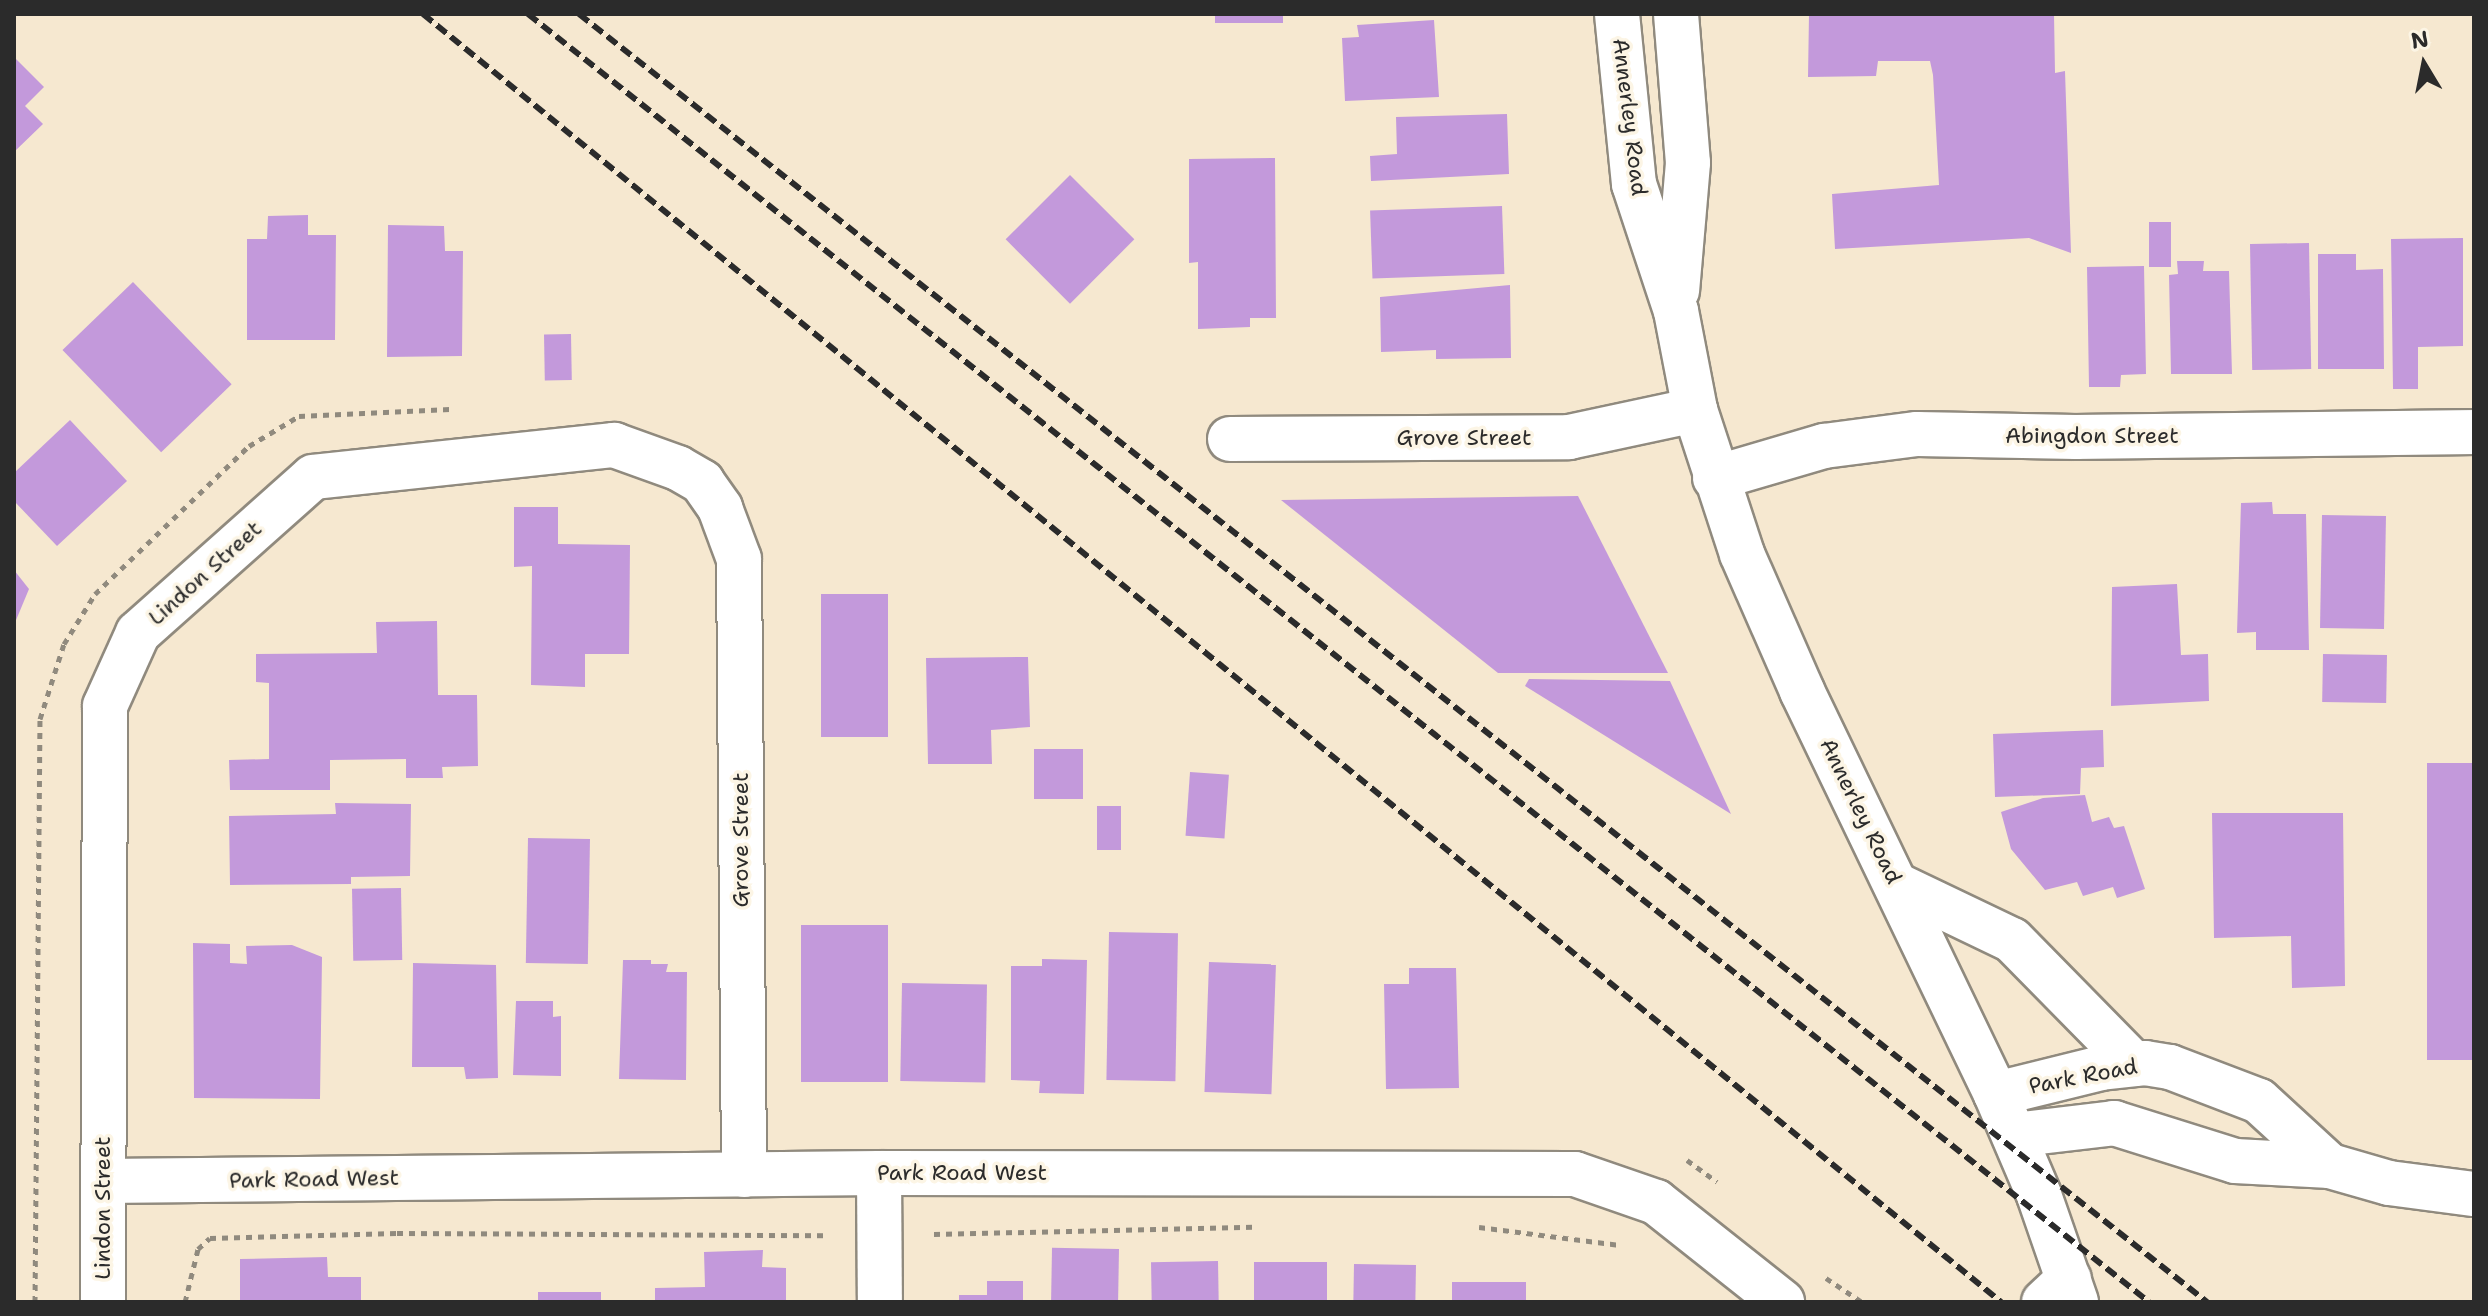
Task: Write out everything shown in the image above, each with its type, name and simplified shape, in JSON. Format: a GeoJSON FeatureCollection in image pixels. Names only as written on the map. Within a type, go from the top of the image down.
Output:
{"type":"FeatureCollection","features":[{"type":"Feature","properties":{"kind":"street","name":"Annerley Road"},"geometry":{"type":"LineString","coordinates":[[1617,14],[1634,184],[1676,311],[1695,410],[1715,478],[1742,554],[1802,691],[2014,1135],[2063,1294]]}},
{"type":"Feature","properties":{"kind":"street","name":"Annerley Road"},"geometry":{"type":"LineString","coordinates":[[1676,14],[1688,163],[1676,311]]}},
{"type":"Feature","properties":{"kind":"street","name":"Grove Street"},"geometry":{"type":"LineString","coordinates":[[1230,439],[1569,437],[1695,410]]}},
{"type":"Feature","properties":{"kind":"street","name":"Abingdon Street"},"geometry":{"type":"LineString","coordinates":[[1715,478],[1824,446],[1917,434],[2474,432]]}},
{"type":"Feature","properties":{"kind":"street","name":"Lindon Street"},"geometry":{"type":"LineString","coordinates":[[103,1302],[105,706],[138,633],[313,477],[614,445],[702,482],[720,508]]}},
{"type":"Feature","properties":{"kind":"street","name":"Grove Street"},"geometry":{"type":"LineString","coordinates":[[720,508],[739,559],[744,1175]]}},
{"type":"Feature","properties":{"kind":"street"},"geometry":{"type":"LineString","coordinates":[[1897,885],[2012,940],[2134,1064]]}},
{"type":"Feature","properties":{"kind":"street","name":"Park Road"},"geometry":{"type":"LineString","coordinates":[[1996,1094],[2134,1064],[2187,1071],[2259,1101],[2330,1166]]}},
{"type":"Feature","properties":{"kind":"street","name":"Park Road"},"geometry":{"type":"LineString","coordinates":[[2014,1135],[2114,1123],[2235,1161],[2330,1166],[2389,1183],[2474,1194]]}},
{"type":"Feature","properties":{"kind":"street"},"geometry":{"type":"LineString","coordinates":[[879,1173],[880,1302]]}},
{"type":"Feature","properties":{"kind":"street","name":"Park Road West"},"geometry":{"type":"LineString","coordinates":[[103,1181],[879,1173],[1575,1174],[1656,1202],[1782,1302]]}},
{"type":"Feature","properties":{"kind":"path"},"geometry":{"type":"LineString","coordinates":[[1466,1225],[1624,1246]]}},
{"type":"Feature","properties":{"kind":"path"},"geometry":{"type":"LineString","coordinates":[[934,1234],[1259,1227]]}},
{"type":"Feature","properties":{"kind":"path"},"geometry":{"type":"LineString","coordinates":[[185,1302],[198,1249],[210,1238],[397,1233],[838,1235]]}},
{"type":"Feature","properties":{"kind":"building"},"geometry":{"type":"Polygon","coordinates":[[[1215,14],[1283,14],[1283,23],[1215,23],[1215,14]]]}},
{"type":"Feature","properties":{"kind":"building"},"geometry":{"type":"Polygon","coordinates":[[[1809,14],[2054,14],[2055,73],[2065,71],[2071,253],[2029,238],[1835,249],[1832,194],[1939,185],[1933,75],[1930,61],[1878,61],[1876,76],[1808,77],[1809,14]]]}},
{"type":"Feature","properties":{"kind":"building"},"geometry":{"type":"Polygon","coordinates":[[[1434,20],[1439,97],[1345,101],[1342,38],[1359,37],[1357,25],[1434,20]]]}},
{"type":"Feature","properties":{"kind":"building"},"geometry":{"type":"Polygon","coordinates":[[[14,57],[44,87],[25,106],[43,124],[14,152],[14,57]]]}},
{"type":"Feature","properties":{"kind":"building"},"geometry":{"type":"Polygon","coordinates":[[[1507,114],[1509,174],[1371,181],[1370,156],[1397,154],[1396,117],[1507,114]]]}},
{"type":"Feature","properties":{"kind":"building"},"geometry":{"type":"Polygon","coordinates":[[[1275,158],[1276,318],[1250,318],[1250,327],[1198,329],[1198,262],[1189,263],[1189,159],[1275,158]]]}},
{"type":"Feature","properties":{"kind":"building"},"geometry":{"type":"Polygon","coordinates":[[[1070,175],[1134,239],[1070,304],[1006,239],[1070,175]]]}},
{"type":"Feature","properties":{"kind":"building"},"geometry":{"type":"Polygon","coordinates":[[[1502,206],[1504,274],[1372,279],[1370,211],[1502,206]]]}},
{"type":"Feature","properties":{"kind":"building"},"geometry":{"type":"Polygon","coordinates":[[[308,215],[308,235],[336,235],[335,340],[247,340],[247,239],[267,239],[268,216],[308,215]]]}},
{"type":"Feature","properties":{"kind":"building"},"geometry":{"type":"Polygon","coordinates":[[[2149,222],[2171,222],[2171,267],[2149,267],[2149,222]]]}},
{"type":"Feature","properties":{"kind":"building"},"geometry":{"type":"Polygon","coordinates":[[[388,225],[444,226],[445,251],[463,251],[462,356],[387,357],[388,225]]]}},
{"type":"Feature","properties":{"kind":"building"},"geometry":{"type":"Polygon","coordinates":[[[2463,238],[2463,346],[2418,347],[2418,389],[2393,389],[2391,239],[2463,238]]]}},
{"type":"Feature","properties":{"kind":"building"},"geometry":{"type":"Polygon","coordinates":[[[2309,243],[2311,369],[2252,370],[2250,244],[2309,243]]]}},
{"type":"Feature","properties":{"kind":"building"},"geometry":{"type":"Polygon","coordinates":[[[2318,254],[2356,254],[2356,270],[2383,269],[2384,369],[2318,369],[2318,254]]]}},
{"type":"Feature","properties":{"kind":"building"},"geometry":{"type":"Polygon","coordinates":[[[2177,261],[2204,261],[2203,271],[2229,271],[2232,374],[2171,374],[2169,275],[2178,274],[2177,261]]]}},
{"type":"Feature","properties":{"kind":"building"},"geometry":{"type":"Polygon","coordinates":[[[2144,266],[2146,374],[2121,375],[2120,387],[2089,387],[2087,267],[2144,266]]]}},
{"type":"Feature","properties":{"kind":"building"},"geometry":{"type":"Polygon","coordinates":[[[133,282],[232,384],[161,452],[63,350],[133,282]]]}},
{"type":"Feature","properties":{"kind":"building"},"geometry":{"type":"Polygon","coordinates":[[[1510,285],[1511,358],[1436,359],[1436,350],[1381,352],[1380,297],[1510,285]]]}},
{"type":"Feature","properties":{"kind":"building"},"geometry":{"type":"Polygon","coordinates":[[[544,334],[571,334],[572,380],[545,380],[544,334]]]}},
{"type":"Feature","properties":{"kind":"building"},"geometry":{"type":"Polygon","coordinates":[[[70,420],[127,481],[57,546],[14,501],[14,473],[70,420]]]}},
{"type":"Feature","properties":{"kind":"building"},"geometry":{"type":"Polygon","coordinates":[[[1578,496],[1668,673],[1498,673],[1281,500],[1578,496]]]}},
{"type":"Feature","properties":{"kind":"building"},"geometry":{"type":"Polygon","coordinates":[[[2272,502],[2273,514],[2306,514],[2309,650],[2256,650],[2256,632],[2237,633],[2241,503],[2272,502]]]}},
{"type":"Feature","properties":{"kind":"building"},"geometry":{"type":"Polygon","coordinates":[[[514,507],[558,507],[558,544],[630,545],[629,654],[585,654],[585,687],[531,685],[532,566],[514,567],[514,507]]]}},
{"type":"Feature","properties":{"kind":"building"},"geometry":{"type":"Polygon","coordinates":[[[2322,515],[2386,516],[2384,629],[2320,628],[2322,515]]]}},
{"type":"Feature","properties":{"kind":"building"},"geometry":{"type":"Polygon","coordinates":[[[14,570],[29,589],[14,625],[14,570]]]}},
{"type":"Feature","properties":{"kind":"building"},"geometry":{"type":"Polygon","coordinates":[[[2177,584],[2181,655],[2208,654],[2209,701],[2111,706],[2112,587],[2177,584]]]}},
{"type":"Feature","properties":{"kind":"building"},"geometry":{"type":"Polygon","coordinates":[[[821,594],[888,594],[888,737],[821,737],[821,594]]]}},
{"type":"Feature","properties":{"kind":"building"},"geometry":{"type":"Polygon","coordinates":[[[437,621],[438,695],[477,695],[478,766],[442,767],[443,778],[406,778],[406,759],[330,760],[330,790],[230,790],[229,760],[269,759],[269,683],[256,682],[256,654],[377,653],[376,622],[437,621]]]}},
{"type":"Feature","properties":{"kind":"building"},"geometry":{"type":"Polygon","coordinates":[[[2323,654],[2387,655],[2386,703],[2322,702],[2323,654]]]}},
{"type":"Feature","properties":{"kind":"building"},"geometry":{"type":"Polygon","coordinates":[[[1028,657],[1030,727],[991,730],[992,764],[928,764],[926,658],[1028,657]]]}},
{"type":"Feature","properties":{"kind":"building"},"geometry":{"type":"Polygon","coordinates":[[[1529,679],[1670,681],[1731,814],[1525,686],[1529,679]]]}},
{"type":"Feature","properties":{"kind":"building"},"geometry":{"type":"Polygon","coordinates":[[[2103,730],[2104,767],[2081,768],[2080,794],[1995,797],[1993,734],[2103,730]]]}},
{"type":"Feature","properties":{"kind":"building"},"geometry":{"type":"Polygon","coordinates":[[[1034,749],[1083,749],[1083,799],[1034,799],[1034,749]]]}},
{"type":"Feature","properties":{"kind":"building"},"geometry":{"type":"Polygon","coordinates":[[[2427,763],[2474,763],[2474,1060],[2427,1060],[2427,763]]]}},
{"type":"Feature","properties":{"kind":"building"},"geometry":{"type":"Polygon","coordinates":[[[1190,772],[1229,775],[1224,839],[1186,836],[1190,772]]]}},
{"type":"Feature","properties":{"kind":"building"},"geometry":{"type":"Polygon","coordinates":[[[2085,795],[2092,822],[2109,817],[2114,828],[2124,826],[2145,889],[2117,898],[2113,887],[2083,896],[2077,882],[2045,890],[2011,849],[2001,812],[2043,798],[2085,795]]]}},
{"type":"Feature","properties":{"kind":"building"},"geometry":{"type":"Polygon","coordinates":[[[335,803],[411,804],[410,876],[351,877],[351,884],[230,885],[229,816],[336,814],[335,803]]]}},
{"type":"Feature","properties":{"kind":"building"},"geometry":{"type":"Polygon","coordinates":[[[1097,806],[1121,806],[1121,850],[1097,850],[1097,806]]]}},
{"type":"Feature","properties":{"kind":"building"},"geometry":{"type":"Polygon","coordinates":[[[2212,813],[2343,813],[2345,986],[2292,988],[2291,936],[2214,938],[2212,813]]]}},
{"type":"Feature","properties":{"kind":"building"},"geometry":{"type":"Polygon","coordinates":[[[528,838],[590,839],[588,964],[526,963],[528,838]]]}},
{"type":"Feature","properties":{"kind":"building"},"geometry":{"type":"Polygon","coordinates":[[[401,888],[402,960],[353,961],[352,889],[401,888]]]}},
{"type":"Feature","properties":{"kind":"building"},"geometry":{"type":"Polygon","coordinates":[[[801,925],[888,925],[888,1082],[801,1082],[801,925]]]}},
{"type":"Feature","properties":{"kind":"building"},"geometry":{"type":"Polygon","coordinates":[[[1109,932],[1178,933],[1175,1081],[1106,1080],[1109,932]]]}},
{"type":"Feature","properties":{"kind":"building"},"geometry":{"type":"Polygon","coordinates":[[[193,943],[230,944],[230,963],[247,964],[246,946],[292,945],[322,957],[320,1099],[194,1098],[193,943]]]}},
{"type":"Feature","properties":{"kind":"building"},"geometry":{"type":"Polygon","coordinates":[[[1042,959],[1087,960],[1084,1094],[1039,1093],[1040,1081],[1011,1080],[1011,966],[1042,966],[1042,959]]]}},
{"type":"Feature","properties":{"kind":"building"},"geometry":{"type":"Polygon","coordinates":[[[623,960],[651,960],[651,964],[668,964],[666,972],[687,972],[686,1080],[619,1079],[623,960]]]}},
{"type":"Feature","properties":{"kind":"building"},"geometry":{"type":"Polygon","coordinates":[[[1209,962],[1276,964],[1271,1094],[1204,1092],[1209,962]]]}},
{"type":"Feature","properties":{"kind":"building"},"geometry":{"type":"Polygon","coordinates":[[[413,963],[496,965],[498,1078],[466,1079],[464,1067],[412,1067],[413,963]]]}},
{"type":"Feature","properties":{"kind":"building"},"geometry":{"type":"Polygon","coordinates":[[[1409,968],[1456,968],[1459,1088],[1386,1089],[1384,984],[1409,984],[1409,968]]]}},
{"type":"Feature","properties":{"kind":"building"},"geometry":{"type":"Polygon","coordinates":[[[902,983],[987,984],[985,1082],[900,1081],[902,983]]]}},
{"type":"Feature","properties":{"kind":"building"},"geometry":{"type":"Polygon","coordinates":[[[516,1001],[553,1001],[553,1017],[561,1016],[561,1076],[513,1075],[516,1001]]]}},
{"type":"Feature","properties":{"kind":"building"},"geometry":{"type":"Polygon","coordinates":[[[1052,1248],[1119,1249],[1118,1302],[1051,1301],[1052,1248]]]}},
{"type":"Feature","properties":{"kind":"building"},"geometry":{"type":"Polygon","coordinates":[[[763,1250],[762,1267],[786,1268],[786,1302],[655,1302],[655,1288],[705,1287],[704,1252],[763,1250]]]}},
{"type":"Feature","properties":{"kind":"building"},"geometry":{"type":"Polygon","coordinates":[[[327,1257],[328,1277],[361,1277],[361,1302],[240,1302],[240,1259],[327,1257]]]}},
{"type":"Feature","properties":{"kind":"building"},"geometry":{"type":"Polygon","coordinates":[[[1218,1261],[1219,1302],[1152,1302],[1151,1262],[1218,1261]]]}},
{"type":"Feature","properties":{"kind":"building"},"geometry":{"type":"Polygon","coordinates":[[[1254,1262],[1327,1262],[1327,1302],[1254,1302],[1254,1262]]]}},
{"type":"Feature","properties":{"kind":"building"},"geometry":{"type":"Polygon","coordinates":[[[1354,1264],[1416,1265],[1415,1302],[1353,1302],[1354,1264]]]}},
{"type":"Feature","properties":{"kind":"building"},"geometry":{"type":"Polygon","coordinates":[[[987,1281],[1023,1281],[1023,1302],[959,1302],[959,1295],[987,1295],[987,1281]]]}},
{"type":"Feature","properties":{"kind":"building"},"geometry":{"type":"Polygon","coordinates":[[[1452,1282],[1526,1282],[1526,1302],[1452,1302],[1452,1282]]]}},
{"type":"Feature","properties":{"kind":"building"},"geometry":{"type":"Polygon","coordinates":[[[538,1292],[601,1292],[601,1302],[538,1302],[538,1292]]]}},
{"type":"Feature","properties":{"kind":"railway"},"geometry":{"type":"LineString","coordinates":[[423,14],[2001,1302]]}},
{"type":"Feature","properties":{"kind":"railway"},"geometry":{"type":"LineString","coordinates":[[528,14],[2149,1302]]}},
{"type":"Feature","properties":{"kind":"railway"},"geometry":{"type":"LineString","coordinates":[[579,14],[2207,1302]]}}]}
